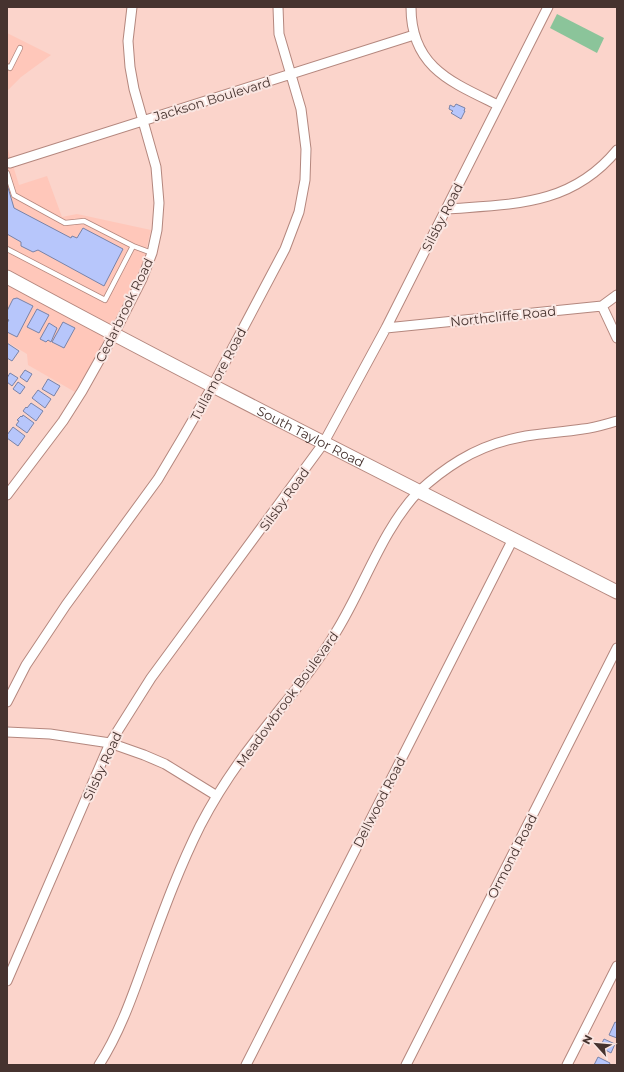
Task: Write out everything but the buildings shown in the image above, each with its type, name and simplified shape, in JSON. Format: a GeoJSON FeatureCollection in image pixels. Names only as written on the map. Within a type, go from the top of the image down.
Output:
{"type":"FeatureCollection","features":[{"type":"Feature","properties":{"kind":"main road","name":"South Taylor Road"},"geometry":{"type":"LineString","coordinates":[[8,282],[114,334],[323,444],[617,592]]}},
{"type":"Feature","properties":{"kind":"street","name":"Cedarbrook Road"},"geometry":{"type":"LineString","coordinates":[[7,494],[63,421],[85,386],[142,279],[152,253],[157,230],[159,203],[156,166],[142,121],[130,67],[128,41],[132,7]]}},
{"type":"Feature","properties":{"kind":"street","name":"Tullamore Road"},"geometry":{"type":"LineString","coordinates":[[7,702],[26,665],[66,605],[158,479],[212,386],[285,249],[299,212],[305,180],[306,149],[300,109],[279,34],[278,7]]}},
{"type":"Feature","properties":{"kind":"street"},"geometry":{"type":"LineString","coordinates":[[411,7],[411,23],[414,35],[426,58],[446,78],[498,105]]}},
{"type":"Feature","properties":{"kind":"street","name":"Silsby Road"},"geometry":{"type":"LineString","coordinates":[[7,981],[110,743],[151,678],[323,444],[386,328],[548,7]]}},
{"type":"Feature","properties":{"kind":"street","name":"Jackson Boulevard"},"geometry":{"type":"LineString","coordinates":[[10,163],[414,35]]}},
{"type":"Feature","properties":{"kind":"street"},"geometry":{"type":"LineString","coordinates":[[447,209],[513,204],[544,198],[571,187],[590,176],[610,159],[617,150]]}},
{"type":"Feature","properties":{"kind":"street"},"geometry":{"type":"LineString","coordinates":[[617,295],[602,306],[617,338]]}},
{"type":"Feature","properties":{"kind":"street","name":"Northcliffe Road"},"geometry":{"type":"LineString","coordinates":[[386,328],[602,306]]}},
{"type":"Feature","properties":{"kind":"street","name":"Meadowbrook Boulevard"},"geometry":{"type":"LineString","coordinates":[[99,1065],[109,1050],[126,1015],[174,881],[217,796],[253,744],[325,649],[347,614],[390,530],[400,515],[419,492],[433,479],[459,461],[476,452],[499,443],[525,436],[585,429],[617,421]]}},
{"type":"Feature","properties":{"kind":"street","name":"Dellwood Road"},"geometry":{"type":"LineString","coordinates":[[246,1065],[512,539]]}},
{"type":"Feature","properties":{"kind":"street","name":"Ormond Road"},"geometry":{"type":"LineString","coordinates":[[406,1065],[617,648]]}},
{"type":"Feature","properties":{"kind":"street"},"geometry":{"type":"LineString","coordinates":[[7,732],[50,734],[110,743],[144,754],[165,764],[217,796]]}},
{"type":"Feature","properties":{"kind":"street"},"geometry":{"type":"LineString","coordinates":[[567,1065],[617,966]]}},
{"type":"Feature","properties":{"kind":"lane"},"geometry":{"type":"LineString","coordinates":[[7,66],[10,68],[20,48]]}},
{"type":"Feature","properties":{"kind":"lane"},"geometry":{"type":"LineString","coordinates":[[7,173],[14,196],[65,222],[84,221],[133,246],[152,253]]}},
{"type":"Feature","properties":{"kind":"lane"},"geometry":{"type":"LineString","coordinates":[[7,249],[105,300],[133,246]]}},
{"type":"Feature","properties":{"kind":"shaded area"},"geometry":{"type":"Polygon","coordinates":[[[7,33],[51,55],[21,77],[7,91],[7,33]]]}},
{"type":"Feature","properties":{"kind":"shaded area"},"geometry":{"type":"Polygon","coordinates":[[[7,146],[19,185],[47,176],[62,217],[77,214],[151,230],[143,263],[137,278],[75,392],[28,365],[27,354],[7,342],[7,146]]]}},
{"type":"Feature","properties":{"kind":"green space"},"geometry":{"type":"Polygon","coordinates":[[[557,14],[604,38],[597,53],[550,28],[557,14]]]}}]}
